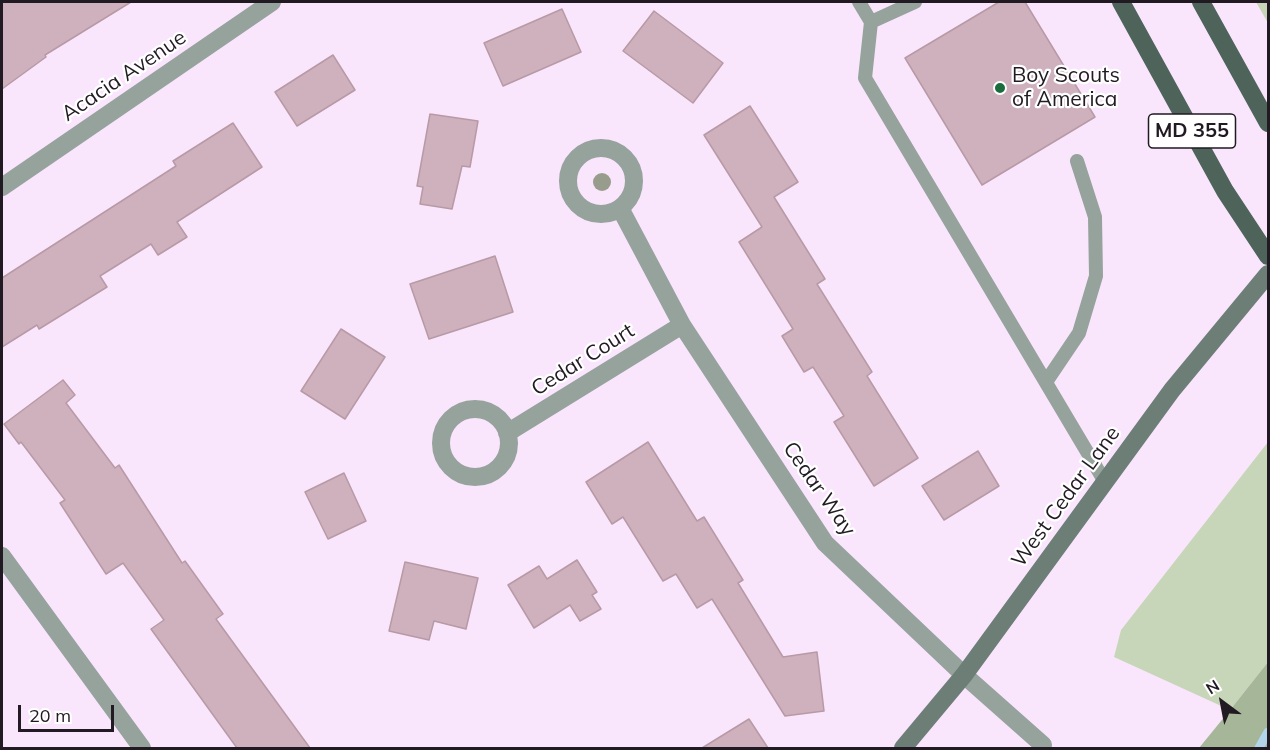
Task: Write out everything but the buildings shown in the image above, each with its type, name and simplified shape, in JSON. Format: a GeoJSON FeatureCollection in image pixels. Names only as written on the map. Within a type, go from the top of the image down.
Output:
{"type":"FeatureCollection","features":[{"type":"Feature","properties":{"kind":"main road","name":"MD 355"},"geometry":{"type":"LineString","coordinates":[[1121,2],[1225,191],[1269,256]]}},
{"type":"Feature","properties":{"kind":"main road","name":"MD 355"},"geometry":{"type":"LineString","coordinates":[[1201,2],[1269,123]]}},
{"type":"Feature","properties":{"kind":"main road","name":"West Cedar Lane"},"geometry":{"type":"LineString","coordinates":[[903,748],[964,675],[1172,390],[1269,274]]}},
{"type":"Feature","properties":{"kind":"street","name":"Acacia Avenue"},"geometry":{"type":"LineString","coordinates":[[2,187],[272,2]]}},
{"type":"Feature","properties":{"kind":"street","name":"Cedar Way"},"geometry":{"type":"LineString","coordinates":[[620,208],[682,325],[825,543],[964,675],[1043,746]]}},
{"type":"Feature","properties":{"kind":"street","name":"Cedar Court"},"geometry":{"type":"LineString","coordinates":[[507,433],[682,325]]}},
{"type":"Feature","properties":{"kind":"street"},"geometry":{"type":"LineString","coordinates":[[2,556],[142,748]]}},
{"type":"Feature","properties":{"kind":"lane"},"geometry":{"type":"LineString","coordinates":[[859,2],[872,22],[865,78],[1105,482]]}},
{"type":"Feature","properties":{"kind":"lane"},"geometry":{"type":"LineString","coordinates":[[872,22],[915,2]]}},
{"type":"Feature","properties":{"kind":"lane"},"geometry":{"type":"LineString","coordinates":[[1046,382],[1079,333],[1096,276],[1095,217],[1077,161]]}},
{"type":"Feature","properties":{"kind":"green space"},"geometry":{"type":"Polygon","coordinates":[[[1256,2],[1268,2],[1268,23],[1256,2]]]}},
{"type":"Feature","properties":{"kind":"green space"},"geometry":{"type":"Polygon","coordinates":[[[1268,442],[1268,662],[1230,710],[1114,657],[1121,630],[1268,442]]]}},
{"type":"Feature","properties":{"kind":"green space"},"geometry":{"type":"Polygon","coordinates":[[[1268,662],[1268,748],[1199,748],[1230,710],[1268,662]]]}},
{"type":"Feature","properties":{"kind":"waterway"},"geometry":{"type":"LineString","coordinates":[[1259,748],[1268,732]]}},
{"type":"Feature","properties":{"kind":"place","name":"Boy Scouts of America"},"geometry":{"type":"Point","coordinates":[1000,88]}}]}
